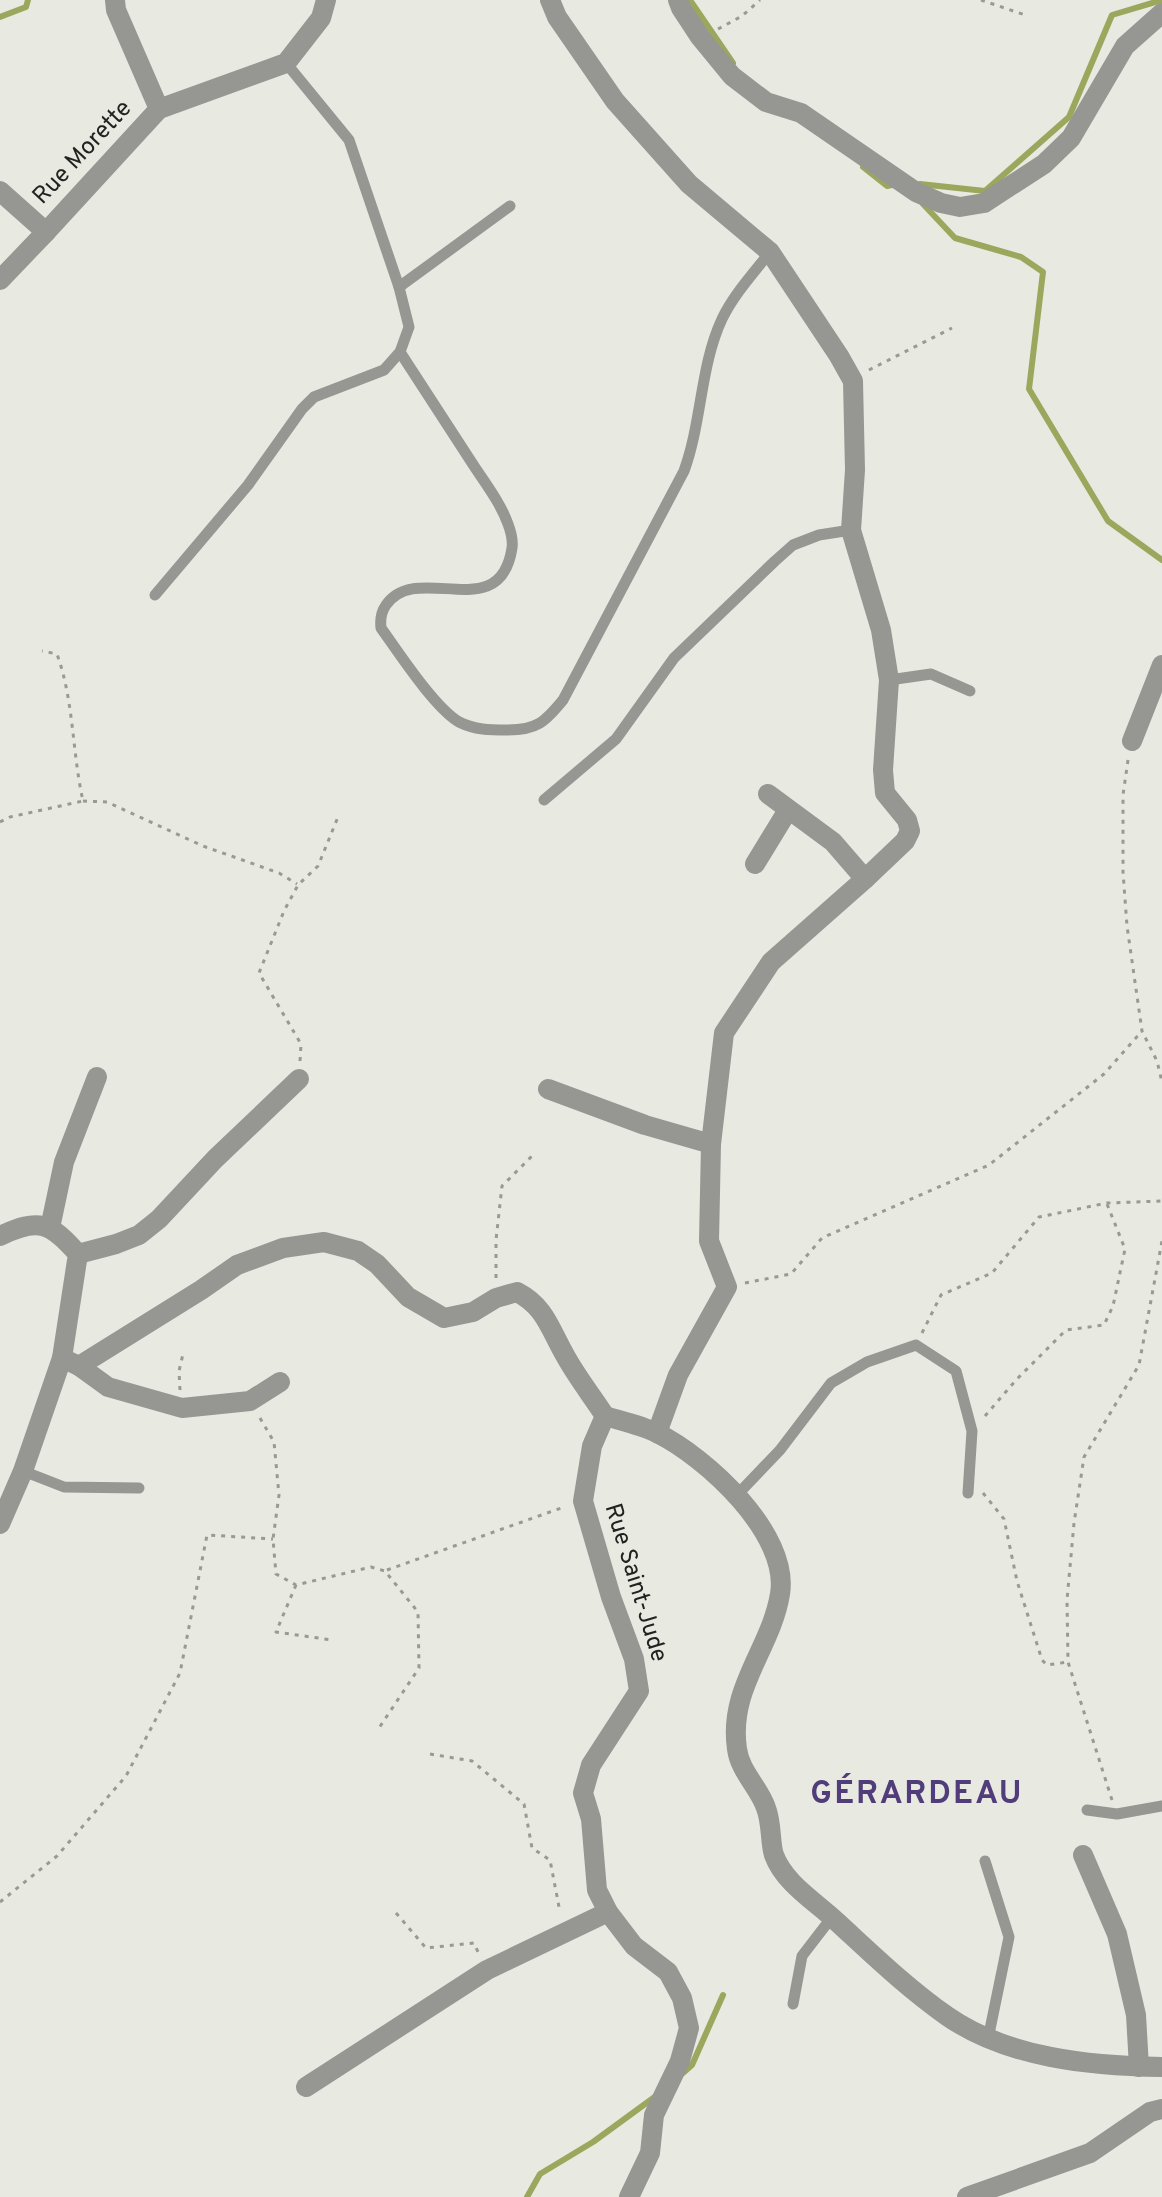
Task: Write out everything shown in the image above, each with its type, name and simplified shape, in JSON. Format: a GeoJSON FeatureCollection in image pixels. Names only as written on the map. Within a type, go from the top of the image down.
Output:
{"type":"FeatureCollection","features":[{"type":"Feature","properties":{"kind":"street"},"geometry":{"type":"LineString","coordinates":[[115,0],[116,10],[159,109]]}},
{"type":"Feature","properties":{"kind":"street"},"geometry":{"type":"LineString","coordinates":[[286,63],[321,18],[326,0]]}},
{"type":"Feature","properties":{"kind":"street"},"geometry":{"type":"LineString","coordinates":[[550,0],[557,17],[615,101],[689,184],[770,252],[853,381],[855,470],[851,530],[881,630],[889,680],[883,770],[885,793],[907,820],[910,831],[905,841],[865,879],[771,962],[724,1033],[711,1144],[709,1241],[727,1287],[678,1375],[657,1433]]}},
{"type":"Feature","properties":{"kind":"street"},"geometry":{"type":"LineString","coordinates":[[678,0],[700,37],[732,76],[766,102],[801,113],[916,192],[960,207],[984,203],[1044,164],[1071,138],[1125,46],[1162,13]]}},
{"type":"Feature","properties":{"kind":"street","name":"Rue Morette"},"geometry":{"type":"LineString","coordinates":[[0,280],[159,109],[286,63]]}},
{"type":"Feature","properties":{"kind":"street"},"geometry":{"type":"LineString","coordinates":[[0,191],[46,232]]}},
{"type":"Feature","properties":{"kind":"street"},"geometry":{"type":"LineString","coordinates":[[1132,741],[1162,665]]}},
{"type":"Feature","properties":{"kind":"street"},"geometry":{"type":"LineString","coordinates":[[768,794],[833,842],[865,879]]}},
{"type":"Feature","properties":{"kind":"street"},"geometry":{"type":"LineString","coordinates":[[755,864],[788,810]]}},
{"type":"Feature","properties":{"kind":"street"},"geometry":{"type":"LineString","coordinates":[[50,1228],[64,1162],[97,1077]]}},
{"type":"Feature","properties":{"kind":"street"},"geometry":{"type":"LineString","coordinates":[[78,1254],[128,1239],[159,1219],[215,1159],[299,1079]]}},
{"type":"Feature","properties":{"kind":"street"},"geometry":{"type":"LineString","coordinates":[[548,1089],[645,1125],[711,1144]]}},
{"type":"Feature","properties":{"kind":"street"},"geometry":{"type":"LineString","coordinates":[[0,1236],[22,1225],[41,1225],[60,1233],[78,1254],[70,1362],[0,1524]]}},
{"type":"Feature","properties":{"kind":"street"},"geometry":{"type":"LineString","coordinates":[[70,1362],[201,1290],[237,1265],[283,1248],[324,1242],[358,1251],[377,1264],[408,1297],[444,1318],[473,1312],[496,1298],[517,1292],[532,1300],[543,1314],[566,1359],[605,1416],[657,1433],[713,1471],[737,1495],[779,1560],[780,1593],[745,1681],[734,1720],[737,1753],[765,1804],[774,1855],[790,1879],[890,1971],[948,2017],[988,2039],[1047,2055],[1121,2067],[1162,2067]]}},
{"type":"Feature","properties":{"kind":"street"},"geometry":{"type":"LineString","coordinates":[[70,1362],[108,1387],[182,1408],[250,1401],[280,1382]]}},
{"type":"Feature","properties":{"kind":"street","name":"Rue Saint-Jude"},"geometry":{"type":"LineString","coordinates":[[605,1416],[592,1446],[583,1501],[611,1597],[634,1659],[639,1691],[591,1765],[583,1793],[591,1819],[597,1890],[608,1912],[634,1946],[668,1972],[682,1998],[689,2028],[680,2061],[654,2115],[650,2153],[629,2197]]}},
{"type":"Feature","properties":{"kind":"street"},"geometry":{"type":"LineString","coordinates":[[1083,1855],[1117,1934],[1136,2015],[1139,2067]]}},
{"type":"Feature","properties":{"kind":"street"},"geometry":{"type":"LineString","coordinates":[[306,2087],[487,1970],[608,1912]]}},
{"type":"Feature","properties":{"kind":"street"},"geometry":{"type":"LineString","coordinates":[[967,2197],[1090,2153],[1150,2112],[1162,2109]]}},
{"type":"Feature","properties":{"kind":"lane"},"geometry":{"type":"LineString","coordinates":[[155,595],[248,485],[302,409],[314,397],[384,370],[400,352],[409,327],[399,287],[349,140],[286,63]]}},
{"type":"Feature","properties":{"kind":"lane"},"geometry":{"type":"LineString","coordinates":[[399,287],[510,206]]}},
{"type":"Feature","properties":{"kind":"lane"},"geometry":{"type":"LineString","coordinates":[[400,352],[494,497],[508,523],[512,549],[505,569],[487,587],[463,590],[412,588],[400,593],[384,607],[381,628],[444,711],[461,723],[483,730],[524,730],[545,722],[563,700],[684,471],[721,322],[733,299],[770,252]]}},
{"type":"Feature","properties":{"kind":"lane"},"geometry":{"type":"LineString","coordinates":[[544,800],[616,739],[674,658],[793,545],[819,535],[851,530]]}},
{"type":"Feature","properties":{"kind":"lane"},"geometry":{"type":"LineString","coordinates":[[889,680],[931,674],[970,691]]}},
{"type":"Feature","properties":{"kind":"lane"},"geometry":{"type":"LineString","coordinates":[[737,1495],[780,1450],[831,1383],[867,1362],[916,1345],[956,1371],[972,1431],[968,1493]]}},
{"type":"Feature","properties":{"kind":"lane"},"geometry":{"type":"LineString","coordinates":[[23,1471],[64,1487],[139,1488]]}},
{"type":"Feature","properties":{"kind":"lane"},"geometry":{"type":"LineString","coordinates":[[1087,1810],[1117,1814],[1162,1806]]}},
{"type":"Feature","properties":{"kind":"lane"},"geometry":{"type":"LineString","coordinates":[[985,1861],[1009,1937],[988,2039]]}},
{"type":"Feature","properties":{"kind":"lane"},"geometry":{"type":"LineString","coordinates":[[793,2004],[802,1956],[832,1917]]}},
{"type":"Feature","properties":{"kind":"path"},"geometry":{"type":"LineString","coordinates":[[700,37],[742,16],[760,0]]}},
{"type":"Feature","properties":{"kind":"path"},"geometry":{"type":"LineString","coordinates":[[981,0],[1025,15]]}},
{"type":"Feature","properties":{"kind":"path"},"geometry":{"type":"LineString","coordinates":[[853,381],[882,361],[952,328]]}},
{"type":"Feature","properties":{"kind":"path"},"geometry":{"type":"LineString","coordinates":[[42,651],[57,654],[66,679],[76,770],[83,801]]}},
{"type":"Feature","properties":{"kind":"path"},"geometry":{"type":"LineString","coordinates":[[1132,741],[1123,795],[1127,926],[1142,1031],[1157,1061],[1162,1082]]}},
{"type":"Feature","properties":{"kind":"path"},"geometry":{"type":"LineString","coordinates":[[0,822],[83,801],[107,802],[203,846],[279,873],[298,885]]}},
{"type":"Feature","properties":{"kind":"path"},"geometry":{"type":"LineString","coordinates":[[299,1079],[301,1044],[259,973],[284,911],[298,885],[318,866],[338,817]]}},
{"type":"Feature","properties":{"kind":"path"},"geometry":{"type":"LineString","coordinates":[[727,1287],[791,1274],[822,1238],[989,1165],[1104,1074],[1142,1031]]}},
{"type":"Feature","properties":{"kind":"path"},"geometry":{"type":"LineString","coordinates":[[496,1298],[496,1240],[502,1186],[535,1153]]}},
{"type":"Feature","properties":{"kind":"path"},"geometry":{"type":"LineString","coordinates":[[916,1345],[941,1295],[992,1273],[1039,1217],[1107,1203],[1162,1201]]}},
{"type":"Feature","properties":{"kind":"path"},"geometry":{"type":"LineString","coordinates":[[972,1431],[1016,1380],[1066,1330],[1104,1325],[1113,1306],[1125,1249],[1107,1203]]}},
{"type":"Feature","properties":{"kind":"path"},"geometry":{"type":"LineString","coordinates":[[1117,1814],[1068,1662],[1067,1600],[1084,1457],[1139,1365],[1162,1241]]}},
{"type":"Feature","properties":{"kind":"path"},"geometry":{"type":"LineString","coordinates":[[182,1408],[179,1371],[183,1354]]}},
{"type":"Feature","properties":{"kind":"path"},"geometry":{"type":"LineString","coordinates":[[250,1401],[274,1442],[279,1495],[273,1539],[276,1574],[296,1585],[371,1567],[385,1571],[418,1612],[419,1668],[377,1731]]}},
{"type":"Feature","properties":{"kind":"path"},"geometry":{"type":"LineString","coordinates":[[969,1475],[1004,1519],[1017,1581],[1042,1660],[1047,1665],[1068,1662]]}},
{"type":"Feature","properties":{"kind":"path"},"geometry":{"type":"LineString","coordinates":[[385,1571],[583,1501]]}},
{"type":"Feature","properties":{"kind":"path"},"geometry":{"type":"LineString","coordinates":[[0,1902],[57,1856],[126,1776],[180,1673],[207,1535],[273,1539]]}},
{"type":"Feature","properties":{"kind":"path"},"geometry":{"type":"LineString","coordinates":[[296,1585],[276,1632],[332,1640]]}},
{"type":"Feature","properties":{"kind":"path"},"geometry":{"type":"LineString","coordinates":[[430,1754],[472,1761],[524,1804],[532,1848],[550,1860],[564,1931]]}},
{"type":"Feature","properties":{"kind":"path"},"geometry":{"type":"LineString","coordinates":[[396,1913],[426,1948],[474,1943],[487,1970]]}},
{"type":"Feature","properties":{"kind":"waterway"},"geometry":{"type":"LineString","coordinates":[[0,17],[26,7],[28,0]]}},
{"type":"Feature","properties":{"kind":"waterway"},"geometry":{"type":"LineString","coordinates":[[690,0],[733,63]]}},
{"type":"Feature","properties":{"kind":"waterway"},"geometry":{"type":"LineString","coordinates":[[920,184],[985,191],[1069,117],[1112,15],[1162,0]]}},
{"type":"Feature","properties":{"kind":"waterway"},"geometry":{"type":"LineString","coordinates":[[863,167],[887,186],[897,184]]}},
{"type":"Feature","properties":{"kind":"waterway"},"geometry":{"type":"LineString","coordinates":[[923,204],[955,238],[1021,257],[1043,272],[1029,389],[1108,521],[1162,560]]}},
{"type":"Feature","properties":{"kind":"waterway"},"geometry":{"type":"LineString","coordinates":[[683,2073],[692,2065],[723,1995]]}},
{"type":"Feature","properties":{"kind":"waterway"},"geometry":{"type":"LineString","coordinates":[[527,2197],[540,2174],[593,2142],[656,2096]]}},
{"type":"Feature","properties":{"kind":"district","name":"GÉRARDEAU"},"geometry":{"type":"Point","coordinates":[917,1795]}}]}
